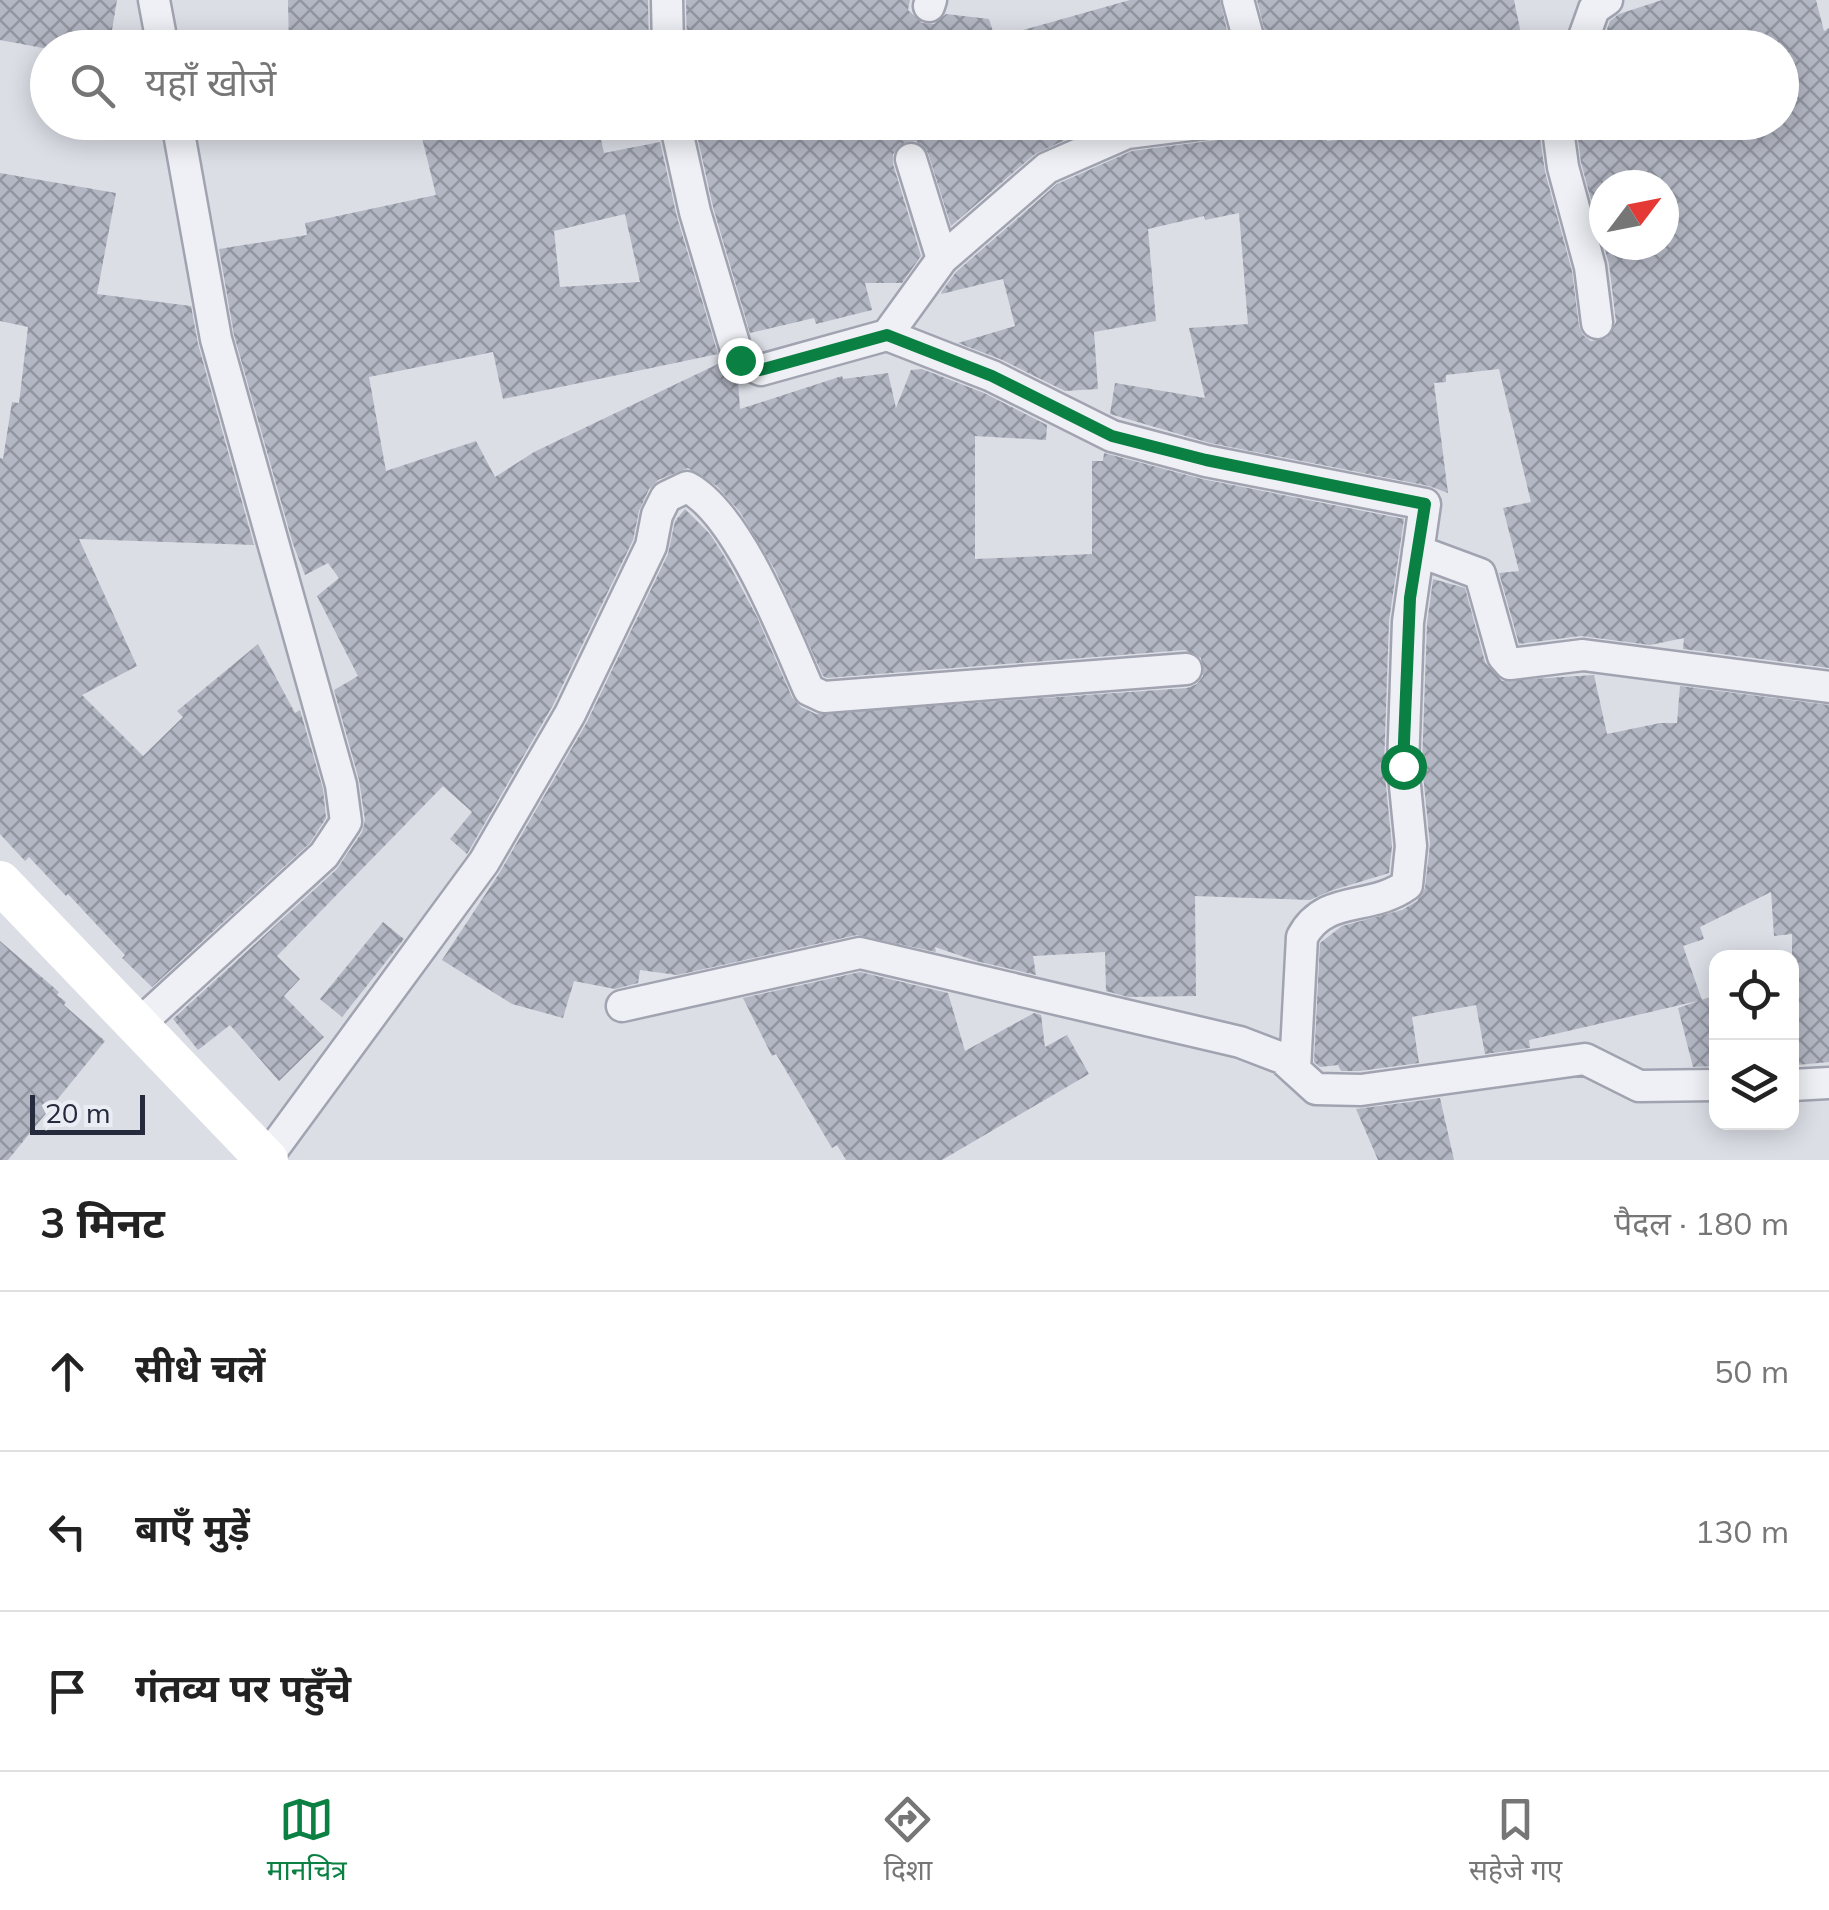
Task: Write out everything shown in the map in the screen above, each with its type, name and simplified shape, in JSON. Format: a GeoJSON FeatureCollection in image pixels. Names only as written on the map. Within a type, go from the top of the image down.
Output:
{"type":"FeatureCollection","features":[{"type":"Feature","properties":{"kind":"street"},"geometry":{"type":"LineString","coordinates":[[154,0],[160,30]]}},
{"type":"Feature","properties":{"kind":"street"},"geometry":{"type":"LineString","coordinates":[[666,0],[667,30]]}},
{"type":"Feature","properties":{"kind":"street"},"geometry":{"type":"LineString","coordinates":[[1238,0],[1246,30]]}},
{"type":"Feature","properties":{"kind":"street"},"geometry":{"type":"LineString","coordinates":[[1586,30],[1594,8],[1608,0]]}},
{"type":"Feature","properties":{"kind":"street"},"geometry":{"type":"LineString","coordinates":[[138,1025],[324,856],[346,822],[340,785],[216,339],[179,140]]}},
{"type":"Feature","properties":{"kind":"street"},"geometry":{"type":"LineString","coordinates":[[679,140],[695,212],[740,360],[760,370],[887,335],[992,376],[1112,436],[1206,460],[1425,504],[1410,598],[1403,766],[1411,846],[1407,885],[1390,898],[1322,912],[1310,922],[1302,937],[1295,1070]]}},
{"type":"Feature","properties":{"kind":"street"},"geometry":{"type":"LineString","coordinates":[[887,335],[942,259],[1047,168],[1111,140]]}},
{"type":"Feature","properties":{"kind":"street"},"geometry":{"type":"LineString","coordinates":[[1559,140],[1590,267],[1596,324]]}},
{"type":"Feature","properties":{"kind":"street"},"geometry":{"type":"LineString","coordinates":[[911,159],[942,259]]}},
{"type":"Feature","properties":{"kind":"street"},"geometry":{"type":"LineString","coordinates":[[0,882],[266,1160],[484,862],[570,714],[651,546],[656,515],[666,498],[688,486],[704,496],[761,581],[809,690],[824,698],[1186,669]]}},
{"type":"Feature","properties":{"kind":"street"},"geometry":{"type":"LineString","coordinates":[[1418,551],[1480,574],[1503,656],[1510,664],[1583,656],[1829,687]]}},
{"type":"Feature","properties":{"kind":"street"},"geometry":{"type":"LineString","coordinates":[[622,1006],[860,953],[1240,1042],[1271,1052],[1316,1089],[1336,1092],[1585,1058],[1640,1086],[1709,1086]]}},
{"type":"Feature","properties":{"kind":"street"},"geometry":{"type":"LineString","coordinates":[[1799,1085],[1829,1083]]}},
{"type":"Feature","properties":{"kind":"building"},"geometry":{"type":"Polygon","coordinates":[[[0,0],[117,0],[112,30],[30,30],[30,46],[0,40],[0,0]]]}},
{"type":"Feature","properties":{"kind":"building"},"geometry":{"type":"Polygon","coordinates":[[[288,0],[648,0],[649,30],[289,30],[288,0]]]}},
{"type":"Feature","properties":{"kind":"building"},"geometry":{"type":"Polygon","coordinates":[[[686,0],[910,0],[908,10],[922,23],[934,24],[946,14],[989,19],[992,30],[687,30],[686,0]]]}},
{"type":"Feature","properties":{"kind":"building"},"geometry":{"type":"Polygon","coordinates":[[[1130,0],[1220,0],[1227,30],[1023,30],[1130,0]]]}},
{"type":"Feature","properties":{"kind":"building"},"geometry":{"type":"Polygon","coordinates":[[[1257,0],[1514,0],[1520,30],[1264,30],[1257,0]]]}},
{"type":"Feature","properties":{"kind":"building"},"geometry":{"type":"Polygon","coordinates":[[[1662,0],[1816,0],[1824,31],[1829,28],[1829,668],[1683,649],[1684,638],[1650,645],[1581,636],[1519,644],[1499,573],[1519,571],[1503,508],[1531,502],[1499,369],[1446,375],[1446,382],[1434,383],[1448,493],[1210,443],[1110,414],[1115,383],[1205,398],[1189,328],[1248,324],[1239,213],[1205,220],[1204,216],[1148,229],[1156,321],[1094,332],[1098,389],[1065,391],[958,343],[1015,326],[1003,279],[941,294],[942,291],[956,272],[1057,184],[1132,151],[1217,140],[1540,140],[1572,271],[1579,326],[1591,341],[1607,338],[1616,322],[1608,260],[1679,260],[1679,170],[1589,170],[1589,192],[1578,140],[1799,140],[1799,30],[1607,30],[1619,14],[1662,0]]]}},
{"type":"Feature","properties":{"kind":"building"},"geometry":{"type":"Polygon","coordinates":[[[422,140],[601,140],[604,153],[660,142],[677,217],[718,354],[503,399],[493,352],[369,377],[386,471],[476,441],[495,477],[534,452],[720,363],[725,373],[738,380],[740,409],[842,376],[843,379],[888,373],[896,408],[911,370],[922,369],[984,393],[1047,425],[1046,440],[975,436],[975,559],[1092,554],[1092,461],[1103,461],[1104,453],[1202,479],[1404,519],[1389,621],[1384,766],[1392,846],[1389,873],[1310,900],[1195,896],[1196,996],[1128,997],[1106,991],[1105,952],[1033,956],[1036,975],[935,947],[936,952],[857,935],[677,975],[640,970],[638,983],[615,989],[574,981],[563,1018],[512,1004],[442,960],[500,872],[587,722],[668,554],[675,521],[685,509],[710,534],[726,559],[792,697],[816,714],[1187,688],[1203,676],[1201,658],[1185,650],[827,678],[775,570],[740,512],[717,486],[688,468],[658,480],[649,489],[633,540],[553,705],[467,854],[450,839],[472,812],[443,786],[277,956],[300,979],[284,996],[324,1037],[279,1081],[230,1025],[198,1050],[173,1019],[337,869],[362,832],[365,820],[359,780],[334,690],[358,676],[317,596],[339,578],[328,563],[305,575],[293,544],[234,335],[219,249],[307,235],[305,223],[436,195],[422,140]],[[625,214],[554,231],[560,287],[640,282],[625,214]]]}},
{"type":"Feature","properties":{"kind":"building"},"geometry":{"type":"Polygon","coordinates":[[[698,140],[1065,140],[1035,154],[951,226],[928,153],[916,141],[905,142],[893,154],[893,164],[921,256],[902,283],[865,283],[872,310],[816,324],[814,318],[750,333],[713,207],[698,140]]]}},
{"type":"Feature","properties":{"kind":"building"},"geometry":{"type":"Polygon","coordinates":[[[0,173],[116,193],[97,294],[191,306],[254,545],[79,539],[137,666],[82,695],[143,756],[183,717],[177,711],[258,644],[295,713],[300,710],[323,789],[326,818],[310,843],[152,987],[68,894],[29,857],[25,861],[0,834],[0,458],[3,459],[12,402],[19,403],[28,327],[0,321],[0,173]]]}},
{"type":"Feature","properties":{"kind":"building"},"geometry":{"type":"Polygon","coordinates":[[[1433,579],[1465,588],[1485,662],[1502,681],[1594,675],[1607,734],[1677,723],[1680,686],[1829,705],[1829,1062],[1799,1065],[1799,950],[1792,950],[1792,934],[1774,936],[1771,892],[1700,927],[1704,939],[1683,946],[1702,1000],[1529,1040],[1530,1048],[1485,1054],[1476,1005],[1412,1017],[1419,1063],[1341,1071],[1338,1065],[1320,1067],[1314,1062],[1320,943],[1342,926],[1402,910],[1417,901],[1425,888],[1430,844],[1422,765],[1427,624],[1433,579]]]}},
{"type":"Feature","properties":{"kind":"building"},"geometry":{"type":"Polygon","coordinates":[[[383,922],[404,939],[342,1017],[320,999],[383,922]]]}},
{"type":"Feature","properties":{"kind":"building"},"geometry":{"type":"Polygon","coordinates":[[[0,941],[59,992],[64,1005],[105,1041],[8,1160],[0,1160],[0,941]]]}},
{"type":"Feature","properties":{"kind":"building"},"geometry":{"type":"Polygon","coordinates":[[[860,972],[948,993],[965,1051],[1034,1013],[1041,1015],[1045,1047],[1067,1035],[1089,1074],[942,1160],[846,1160],[837,1145],[832,1148],[776,1054],[772,1056],[743,998],[860,972]]]}},
{"type":"Feature","properties":{"kind":"building"},"geometry":{"type":"Polygon","coordinates":[[[1709,997],[1709,1066],[1693,1067],[1678,1008],[1709,997]]]}},
{"type":"Feature","properties":{"kind":"building"},"geometry":{"type":"Polygon","coordinates":[[[1440,1098],[1454,1160],[1378,1160],[1356,1109],[1440,1098]]]}},
{"type":"Feature","properties":{"kind":"route"},"geometry":{"type":"LineString","coordinates":[[740,360],[760,370],[887,335],[992,376],[1112,436],[1206,460],[1425,504],[1410,598],[1403,766]]}}]}
